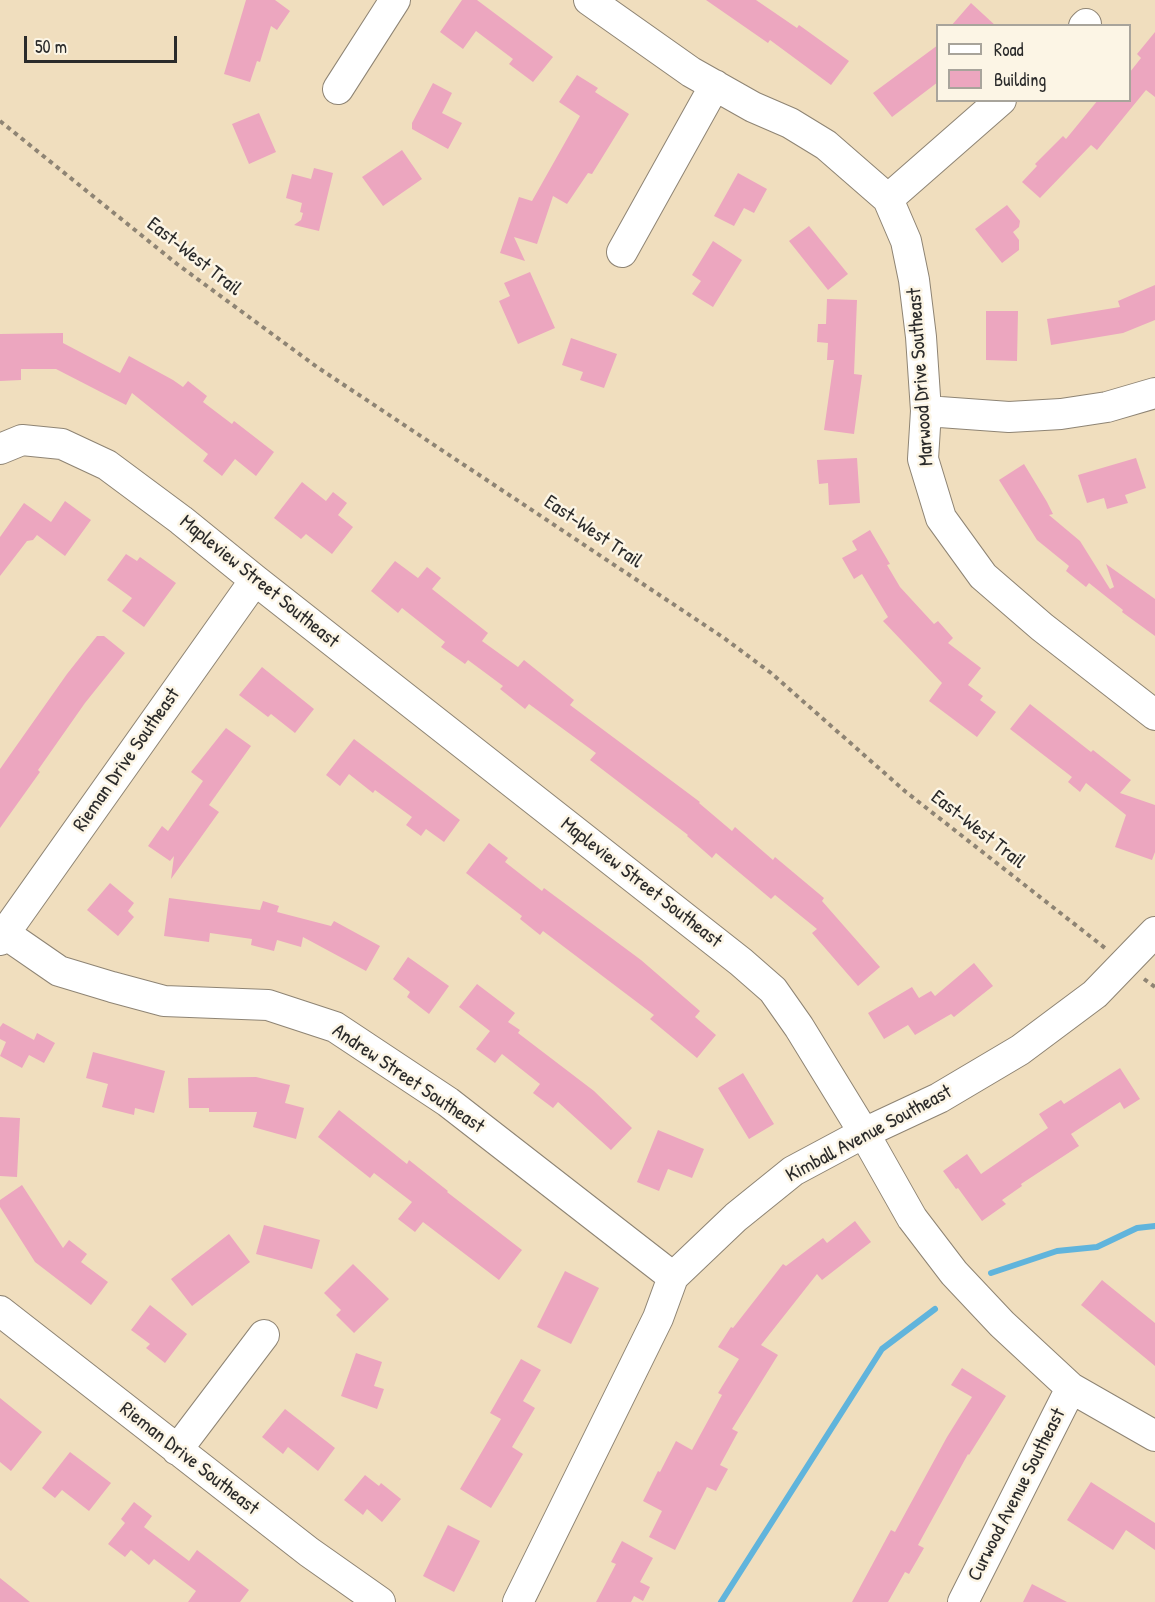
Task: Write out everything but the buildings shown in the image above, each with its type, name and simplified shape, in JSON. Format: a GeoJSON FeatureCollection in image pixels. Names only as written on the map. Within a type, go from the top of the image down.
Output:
{"type":"FeatureCollection","features":[{"type":"Feature","properties":{"kind":"street"},"geometry":{"type":"LineString","coordinates":[[338,89],[395,0]]}},
{"type":"Feature","properties":{"kind":"street","name":"Marwood Drive Southeast"},"geometry":{"type":"LineString","coordinates":[[589,0],[692,72],[753,107],[790,123],[826,145],[888,199],[906,241],[914,280],[926,411],[923,459],[941,518],[983,576],[1042,627],[1155,714]]}},
{"type":"Feature","properties":{"kind":"street"},"geometry":{"type":"LineString","coordinates":[[622,252],[715,85]]}},
{"type":"Feature","properties":{"kind":"street"},"geometry":{"type":"LineString","coordinates":[[888,199],[999,102]]}},
{"type":"Feature","properties":{"kind":"street"},"geometry":{"type":"LineString","coordinates":[[926,411],[1009,417],[1061,414],[1107,406],[1155,393]]}},
{"type":"Feature","properties":{"kind":"street","name":"Mapleview Street Southeast"},"geometry":{"type":"LineString","coordinates":[[11,444],[62,444],[107,465],[181,520],[741,962],[773,990],[799,1027],[864,1133],[912,1218],[954,1273],[1002,1324],[1071,1388],[1155,1436]]}},
{"type":"Feature","properties":{"kind":"street","name":"Rieman Drive Southeast"},"geometry":{"type":"LineString","coordinates":[[2,936],[255,580]]}},
{"type":"Feature","properties":{"kind":"street","name":"Kimball Avenue Southeast"},"geometry":{"type":"LineString","coordinates":[[518,1602],[658,1317],[673,1277],[736,1217],[794,1171],[864,1133],[939,1098],[1020,1050],[1095,993],[1155,932]]}},
{"type":"Feature","properties":{"kind":"street","name":"Andrew Street Southeast"},"geometry":{"type":"LineString","coordinates":[[2,936],[58,971],[112,987],[164,1001],[268,1005],[335,1027],[448,1102],[673,1277]]}},
{"type":"Feature","properties":{"kind":"street","name":"Rieman Drive Southeast"},"geometry":{"type":"LineString","coordinates":[[0,1311],[309,1552],[380,1602]]}},
{"type":"Feature","properties":{"kind":"street"},"geometry":{"type":"LineString","coordinates":[[177,1450],[264,1335]]}},
{"type":"Feature","properties":{"kind":"street","name":"Curwood Avenue Southeast"},"geometry":{"type":"LineString","coordinates":[[963,1602],[1071,1388]]}},
{"type":"Feature","properties":{"kind":"path","name":"East-West Trail"},"geometry":{"type":"LineString","coordinates":[[0,121],[177,264],[317,367],[724,638],[771,673],[906,792],[1155,987]]}},
{"type":"Feature","properties":{"kind":"waterway"},"geometry":{"type":"LineString","coordinates":[[991,1273],[1057,1251],[1097,1247],[1137,1228],[1155,1226]]}},
{"type":"Feature","properties":{"kind":"waterway"},"geometry":{"type":"LineString","coordinates":[[721,1602],[882,1349],[935,1309]]}}]}
